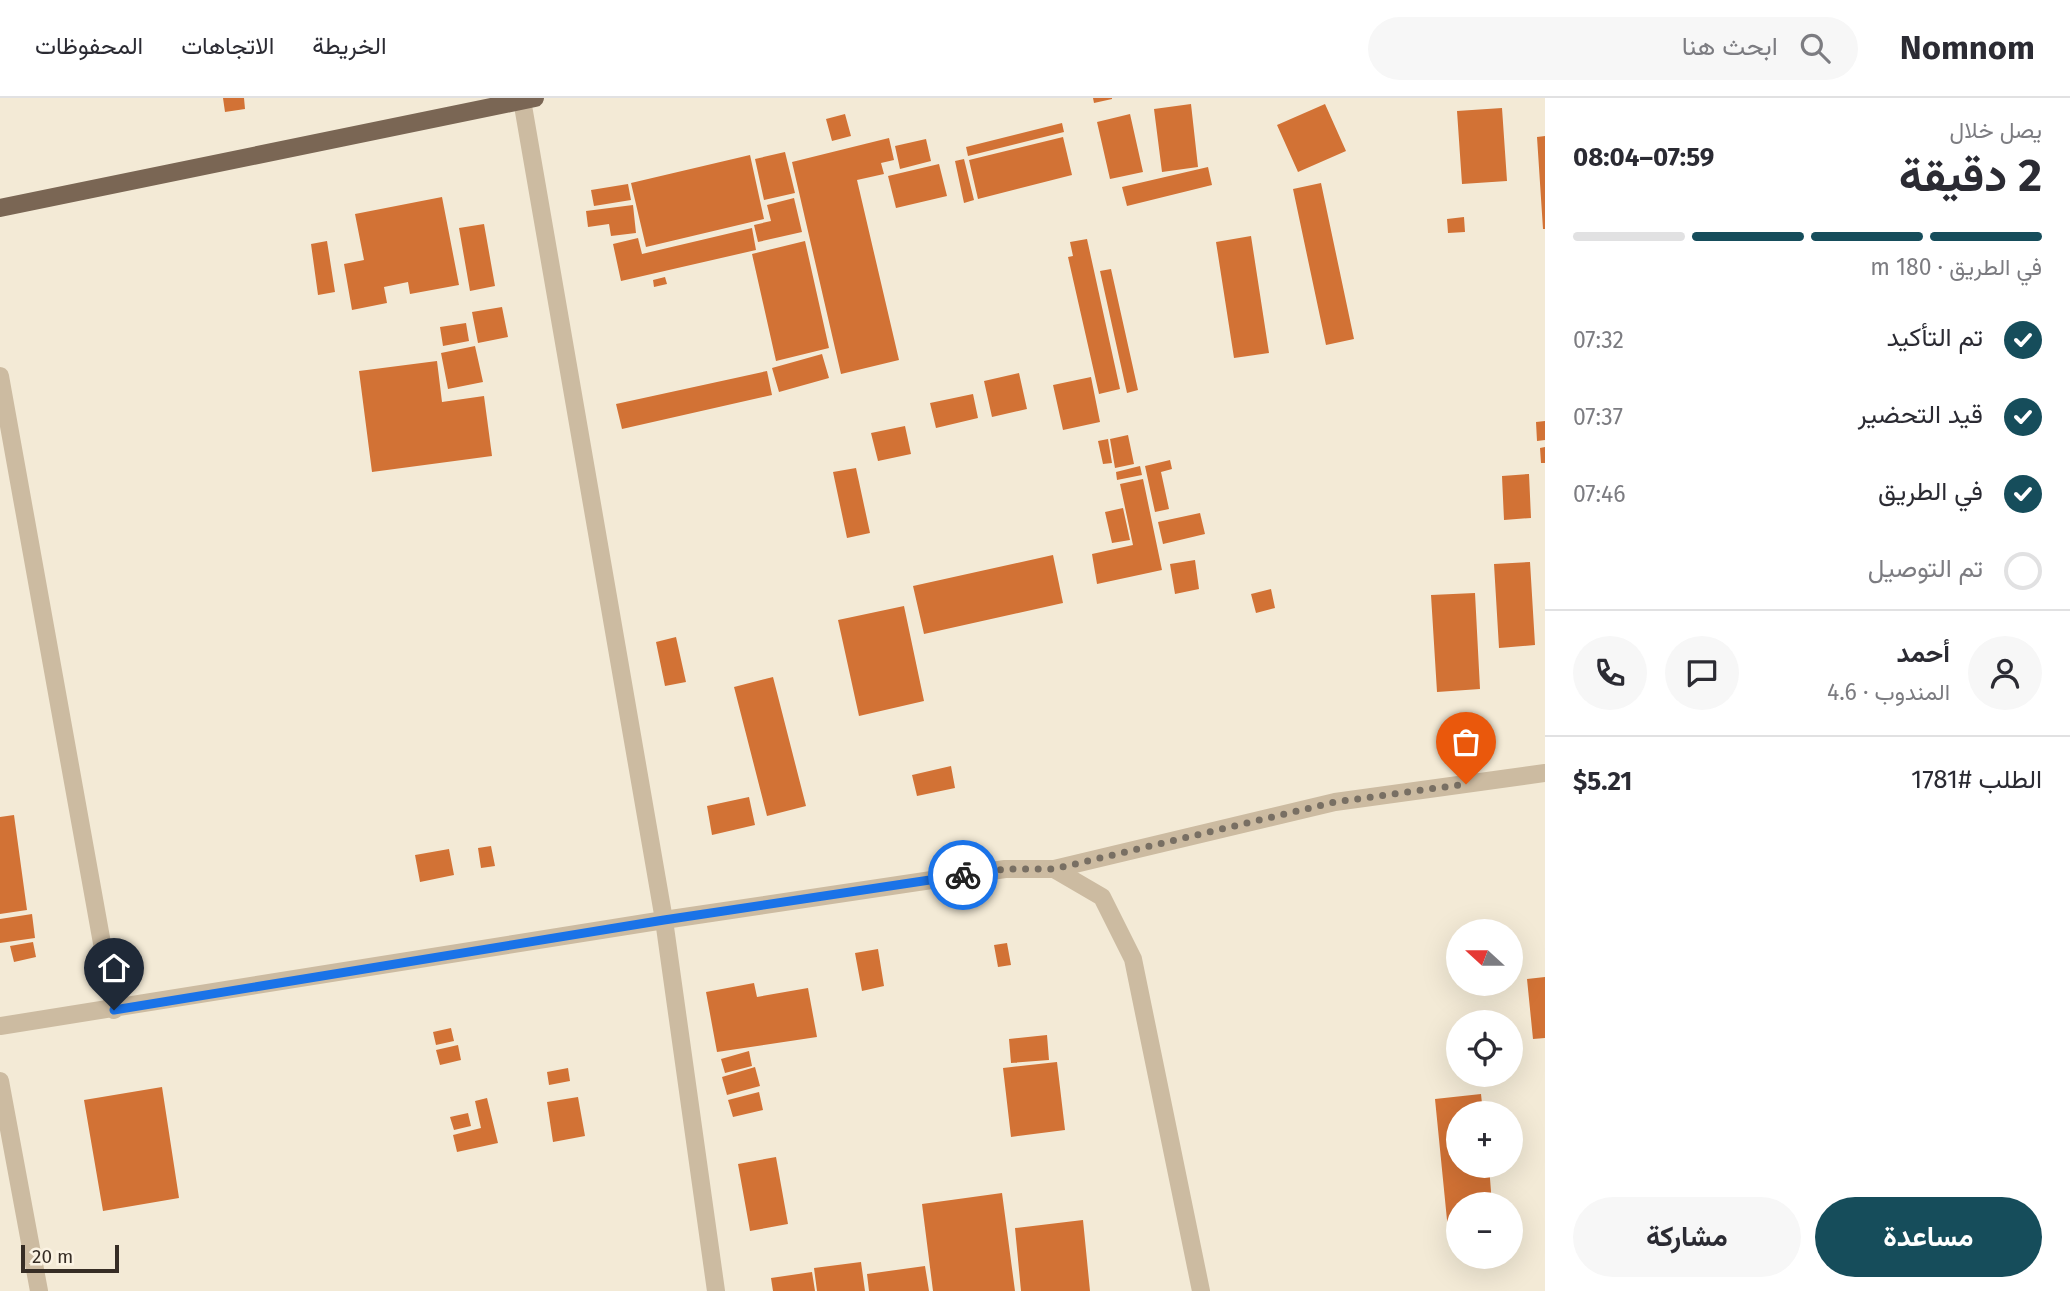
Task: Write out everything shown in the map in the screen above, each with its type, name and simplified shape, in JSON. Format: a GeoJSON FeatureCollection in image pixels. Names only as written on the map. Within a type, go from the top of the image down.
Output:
{"type":"FeatureCollection","features":[{"type":"Feature","properties":{"kind":"main road"},"geometry":{"type":"LineString","coordinates":[[0,208],[528,99]]}},
{"type":"Feature","properties":{"kind":"street"},"geometry":{"type":"LineString","coordinates":[[528,99],[664,920],[716,1291]]}},
{"type":"Feature","properties":{"kind":"street"},"geometry":{"type":"LineString","coordinates":[[0,376],[114,1010]]}},
{"type":"Feature","properties":{"kind":"street"},"geometry":{"type":"LineString","coordinates":[[0,1026],[114,1010],[664,920],[1005,869],[1054,869],[1335,802],[1545,773]]}},
{"type":"Feature","properties":{"kind":"street"},"geometry":{"type":"LineString","coordinates":[[1054,869],[1102,897],[1133,959],[1201,1291]]}},
{"type":"Feature","properties":{"kind":"street"},"geometry":{"type":"LineString","coordinates":[[0,1081],[39,1291]]}},
{"type":"Feature","properties":{"kind":"building"},"geometry":{"type":"Polygon","coordinates":[[[223,98],[244,98],[245,109],[225,112],[223,98]]]}},
{"type":"Feature","properties":{"kind":"building"},"geometry":{"type":"Polygon","coordinates":[[[1093,98],[1112,98],[1112,99],[1094,103],[1093,98]]]}},
{"type":"Feature","properties":{"kind":"building"},"geometry":{"type":"Polygon","coordinates":[[[1191,104],[1198,167],[1162,172],[1154,109],[1191,104]]]}},
{"type":"Feature","properties":{"kind":"building"},"geometry":{"type":"Polygon","coordinates":[[[1325,104],[1346,151],[1298,172],[1277,125],[1325,104]]]}},
{"type":"Feature","properties":{"kind":"building"},"geometry":{"type":"Polygon","coordinates":[[[1502,108],[1507,181],[1462,184],[1457,111],[1502,108]]]}},
{"type":"Feature","properties":{"kind":"building"},"geometry":{"type":"Polygon","coordinates":[[[845,114],[851,136],[832,141],[826,119],[845,114]]]}},
{"type":"Feature","properties":{"kind":"building"},"geometry":{"type":"Polygon","coordinates":[[[1130,114],[1143,172],[1110,179],[1097,122],[1130,114]]]}},
{"type":"Feature","properties":{"kind":"building"},"geometry":{"type":"Polygon","coordinates":[[[1062,123],[1064,132],[968,156],[966,147],[1062,123]]]}},
{"type":"Feature","properties":{"kind":"building"},"geometry":{"type":"Polygon","coordinates":[[[1545,136],[1545,229],[1543,229],[1537,137],[1545,136]]]}},
{"type":"Feature","properties":{"kind":"building"},"geometry":{"type":"Polygon","coordinates":[[[1063,137],[1072,175],[978,199],[969,160],[1063,137]]]}},
{"type":"Feature","properties":{"kind":"building"},"geometry":{"type":"Polygon","coordinates":[[[889,138],[894,160],[881,163],[884,174],[857,180],[899,360],[841,374],[792,162],[889,138]]]}},
{"type":"Feature","properties":{"kind":"building"},"geometry":{"type":"Polygon","coordinates":[[[926,139],[931,161],[900,169],[895,146],[926,139]]]}},
{"type":"Feature","properties":{"kind":"building"},"geometry":{"type":"Polygon","coordinates":[[[785,152],[795,193],[764,200],[755,159],[785,152]]]}},
{"type":"Feature","properties":{"kind":"building"},"geometry":{"type":"Polygon","coordinates":[[[750,155],[764,219],[646,247],[631,183],[750,155]]]}},
{"type":"Feature","properties":{"kind":"building"},"geometry":{"type":"Polygon","coordinates":[[[964,159],[974,200],[964,203],[955,161],[964,159]]]}},
{"type":"Feature","properties":{"kind":"building"},"geometry":{"type":"Polygon","coordinates":[[[939,164],[947,196],[896,208],[888,176],[939,164]]]}},
{"type":"Feature","properties":{"kind":"building"},"geometry":{"type":"Polygon","coordinates":[[[1208,167],[1212,185],[1127,206],[1122,187],[1208,167]]]}},
{"type":"Feature","properties":{"kind":"building"},"geometry":{"type":"Polygon","coordinates":[[[1321,183],[1354,339],[1326,345],[1293,189],[1321,183]]]}},
{"type":"Feature","properties":{"kind":"building"},"geometry":{"type":"Polygon","coordinates":[[[628,184],[631,200],[594,206],[591,190],[628,184]]]}},
{"type":"Feature","properties":{"kind":"building"},"geometry":{"type":"Polygon","coordinates":[[[442,197],[459,285],[410,294],[408,282],[384,287],[387,303],[352,310],[344,264],[364,260],[355,214],[442,197]]]}},
{"type":"Feature","properties":{"kind":"building"},"geometry":{"type":"Polygon","coordinates":[[[794,198],[802,232],[758,242],[754,225],[771,221],[767,205],[794,198]]]}},
{"type":"Feature","properties":{"kind":"building"},"geometry":{"type":"Polygon","coordinates":[[[633,205],[636,233],[611,236],[609,224],[588,227],[586,211],[633,205]]]}},
{"type":"Feature","properties":{"kind":"building"},"geometry":{"type":"Polygon","coordinates":[[[1464,217],[1465,232],[1448,233],[1447,219],[1464,217]]]}},
{"type":"Feature","properties":{"kind":"building"},"geometry":{"type":"Polygon","coordinates":[[[484,224],[495,286],[470,291],[459,228],[484,224]]]}},
{"type":"Feature","properties":{"kind":"building"},"geometry":{"type":"Polygon","coordinates":[[[752,228],[756,250],[621,281],[613,244],[638,238],[642,254],[752,228]]]}},
{"type":"Feature","properties":{"kind":"building"},"geometry":{"type":"Polygon","coordinates":[[[1251,236],[1269,353],[1234,358],[1216,242],[1251,236]]]}},
{"type":"Feature","properties":{"kind":"building"},"geometry":{"type":"Polygon","coordinates":[[[1087,239],[1120,389],[1099,394],[1068,257],[1073,256],[1070,242],[1087,239]]]}},
{"type":"Feature","properties":{"kind":"building"},"geometry":{"type":"Polygon","coordinates":[[[327,241],[335,292],[318,295],[311,244],[327,241]]]}},
{"type":"Feature","properties":{"kind":"building"},"geometry":{"type":"Polygon","coordinates":[[[805,241],[829,348],[776,361],[752,254],[805,241]]]}},
{"type":"Feature","properties":{"kind":"building"},"geometry":{"type":"Polygon","coordinates":[[[1111,269],[1138,390],[1127,393],[1100,271],[1111,269]]]}},
{"type":"Feature","properties":{"kind":"building"},"geometry":{"type":"Polygon","coordinates":[[[665,277],[667,284],[654,287],[653,280],[665,277]]]}},
{"type":"Feature","properties":{"kind":"building"},"geometry":{"type":"Polygon","coordinates":[[[502,307],[508,337],[478,343],[472,312],[502,307]]]}},
{"type":"Feature","properties":{"kind":"building"},"geometry":{"type":"Polygon","coordinates":[[[466,323],[469,341],[443,346],[440,327],[466,323]]]}},
{"type":"Feature","properties":{"kind":"building"},"geometry":{"type":"Polygon","coordinates":[[[475,346],[483,382],[448,389],[441,353],[475,346]]]}},
{"type":"Feature","properties":{"kind":"building"},"geometry":{"type":"Polygon","coordinates":[[[822,354],[829,378],[779,392],[772,368],[822,354]]]}},
{"type":"Feature","properties":{"kind":"building"},"geometry":{"type":"Polygon","coordinates":[[[437,361],[442,402],[484,396],[492,456],[372,472],[359,371],[437,361]]]}},
{"type":"Feature","properties":{"kind":"building"},"geometry":{"type":"Polygon","coordinates":[[[767,371],[772,395],[622,429],[616,404],[767,371]]]}},
{"type":"Feature","properties":{"kind":"building"},"geometry":{"type":"Polygon","coordinates":[[[1019,373],[1027,409],[992,417],[984,381],[1019,373]]]}},
{"type":"Feature","properties":{"kind":"building"},"geometry":{"type":"Polygon","coordinates":[[[1091,377],[1100,422],[1063,430],[1053,385],[1091,377]]]}},
{"type":"Feature","properties":{"kind":"building"},"geometry":{"type":"Polygon","coordinates":[[[973,394],[978,418],[936,428],[930,403],[973,394]]]}},
{"type":"Feature","properties":{"kind":"building"},"geometry":{"type":"Polygon","coordinates":[[[1545,421],[1545,440],[1537,441],[1536,422],[1545,421]]]}},
{"type":"Feature","properties":{"kind":"building"},"geometry":{"type":"Polygon","coordinates":[[[905,426],[911,454],[878,461],[871,433],[905,426]]]}},
{"type":"Feature","properties":{"kind":"building"},"geometry":{"type":"Polygon","coordinates":[[[1128,435],[1134,464],[1115,468],[1110,439],[1128,435]]]}},
{"type":"Feature","properties":{"kind":"building"},"geometry":{"type":"Polygon","coordinates":[[[1108,439],[1112,463],[1103,464],[1098,441],[1108,439]]]}},
{"type":"Feature","properties":{"kind":"building"},"geometry":{"type":"Polygon","coordinates":[[[1545,447],[1545,463],[1541,463],[1540,448],[1545,447]]]}},
{"type":"Feature","properties":{"kind":"building"},"geometry":{"type":"Polygon","coordinates":[[[1170,460],[1172,469],[1161,472],[1169,509],[1155,512],[1145,466],[1170,460]]]}},
{"type":"Feature","properties":{"kind":"building"},"geometry":{"type":"Polygon","coordinates":[[[1140,466],[1142,475],[1117,480],[1116,472],[1140,466]]]}},
{"type":"Feature","properties":{"kind":"building"},"geometry":{"type":"Polygon","coordinates":[[[856,468],[870,533],[847,538],[833,472],[856,468]]]}},
{"type":"Feature","properties":{"kind":"building"},"geometry":{"type":"Polygon","coordinates":[[[1529,474],[1531,518],[1504,520],[1502,476],[1529,474]]]}},
{"type":"Feature","properties":{"kind":"building"},"geometry":{"type":"Polygon","coordinates":[[[1143,479],[1162,570],[1097,584],[1092,554],[1133,545],[1120,484],[1143,479]]]}},
{"type":"Feature","properties":{"kind":"building"},"geometry":{"type":"Polygon","coordinates":[[[1123,508],[1130,540],[1112,543],[1105,512],[1123,508]]]}},
{"type":"Feature","properties":{"kind":"building"},"geometry":{"type":"Polygon","coordinates":[[[1200,513],[1205,534],[1163,544],[1158,522],[1200,513]]]}},
{"type":"Feature","properties":{"kind":"building"},"geometry":{"type":"Polygon","coordinates":[[[1053,555],[1063,603],[924,634],[913,586],[1053,555]]]}},
{"type":"Feature","properties":{"kind":"building"},"geometry":{"type":"Polygon","coordinates":[[[1195,560],[1199,589],[1175,594],[1170,564],[1195,560]]]}},
{"type":"Feature","properties":{"kind":"building"},"geometry":{"type":"Polygon","coordinates":[[[1530,562],[1535,645],[1499,648],[1494,564],[1530,562]]]}},
{"type":"Feature","properties":{"kind":"building"},"geometry":{"type":"Polygon","coordinates":[[[1271,589],[1275,608],[1256,613],[1251,594],[1271,589]]]}},
{"type":"Feature","properties":{"kind":"building"},"geometry":{"type":"Polygon","coordinates":[[[1475,593],[1480,689],[1437,692],[1431,595],[1475,593]]]}},
{"type":"Feature","properties":{"kind":"building"},"geometry":{"type":"Polygon","coordinates":[[[904,606],[924,701],[859,716],[838,620],[904,606]]]}},
{"type":"Feature","properties":{"kind":"building"},"geometry":{"type":"Polygon","coordinates":[[[676,637],[686,682],[665,686],[656,642],[676,637]]]}},
{"type":"Feature","properties":{"kind":"building"},"geometry":{"type":"Polygon","coordinates":[[[773,677],[806,806],[767,816],[734,687],[773,677]]]}},
{"type":"Feature","properties":{"kind":"building"},"geometry":{"type":"Polygon","coordinates":[[[951,766],[955,788],[917,796],[912,775],[951,766]]]}},
{"type":"Feature","properties":{"kind":"building"},"geometry":{"type":"Polygon","coordinates":[[[749,797],[755,825],[712,835],[707,806],[749,797]]]}},
{"type":"Feature","properties":{"kind":"building"},"geometry":{"type":"Polygon","coordinates":[[[14,815],[27,910],[0,914],[0,817],[14,815]]]}},
{"type":"Feature","properties":{"kind":"building"},"geometry":{"type":"Polygon","coordinates":[[[491,846],[495,866],[481,868],[478,848],[491,846]]]}},
{"type":"Feature","properties":{"kind":"building"},"geometry":{"type":"Polygon","coordinates":[[[449,849],[454,875],[420,882],[415,855],[449,849]]]}},
{"type":"Feature","properties":{"kind":"building"},"geometry":{"type":"Polygon","coordinates":[[[32,914],[35,938],[0,943],[0,919],[32,914]]]}},
{"type":"Feature","properties":{"kind":"building"},"geometry":{"type":"Polygon","coordinates":[[[33,942],[36,957],[14,962],[10,946],[33,942]]]}},
{"type":"Feature","properties":{"kind":"building"},"geometry":{"type":"Polygon","coordinates":[[[1007,943],[1011,965],[998,967],[994,945],[1007,943]]]}},
{"type":"Feature","properties":{"kind":"building"},"geometry":{"type":"Polygon","coordinates":[[[878,949],[884,986],[862,991],[855,953],[878,949]]]}},
{"type":"Feature","properties":{"kind":"building"},"geometry":{"type":"Polygon","coordinates":[[[1545,977],[1545,1038],[1533,1039],[1527,979],[1545,977]]]}},
{"type":"Feature","properties":{"kind":"building"},"geometry":{"type":"Polygon","coordinates":[[[754,983],[757,997],[808,988],[817,1037],[717,1052],[706,992],[754,983]]]}},
{"type":"Feature","properties":{"kind":"building"},"geometry":{"type":"Polygon","coordinates":[[[451,1028],[454,1041],[436,1045],[433,1032],[451,1028]]]}},
{"type":"Feature","properties":{"kind":"building"},"geometry":{"type":"Polygon","coordinates":[[[1047,1035],[1049,1060],[1011,1063],[1009,1039],[1047,1035]]]}},
{"type":"Feature","properties":{"kind":"building"},"geometry":{"type":"Polygon","coordinates":[[[458,1045],[461,1060],[440,1065],[436,1050],[458,1045]]]}},
{"type":"Feature","properties":{"kind":"building"},"geometry":{"type":"Polygon","coordinates":[[[749,1051],[752,1066],[725,1073],[721,1059],[749,1051]]]}},
{"type":"Feature","properties":{"kind":"building"},"geometry":{"type":"Polygon","coordinates":[[[1057,1062],[1065,1130],[1011,1137],[1003,1068],[1057,1062]]]}},
{"type":"Feature","properties":{"kind":"building"},"geometry":{"type":"Polygon","coordinates":[[[755,1067],[760,1086],[727,1095],[722,1077],[755,1067]]]}},
{"type":"Feature","properties":{"kind":"building"},"geometry":{"type":"Polygon","coordinates":[[[568,1068],[570,1081],[549,1085],[547,1072],[568,1068]]]}},
{"type":"Feature","properties":{"kind":"building"},"geometry":{"type":"Polygon","coordinates":[[[162,1087],[179,1198],[103,1211],[84,1100],[162,1087]]]}},
{"type":"Feature","properties":{"kind":"building"},"geometry":{"type":"Polygon","coordinates":[[[759,1092],[763,1110],[733,1117],[728,1100],[759,1092]]]}},
{"type":"Feature","properties":{"kind":"building"},"geometry":{"type":"Polygon","coordinates":[[[1481,1094],[1482,1101],[1446,1101],[1446,1178],[1490,1178],[1491,1192],[1446,1192],[1446,1210],[1435,1099],[1481,1094]]]}},
{"type":"Feature","properties":{"kind":"building"},"geometry":{"type":"Polygon","coordinates":[[[578,1097],[585,1136],[553,1142],[547,1102],[578,1097]]]}},
{"type":"Feature","properties":{"kind":"building"},"geometry":{"type":"Polygon","coordinates":[[[487,1098],[498,1143],[457,1152],[453,1135],[481,1128],[475,1101],[487,1098]]]}},
{"type":"Feature","properties":{"kind":"building"},"geometry":{"type":"Polygon","coordinates":[[[468,1113],[471,1126],[454,1130],[450,1117],[468,1113]]]}},
{"type":"Feature","properties":{"kind":"building"},"geometry":{"type":"Polygon","coordinates":[[[776,1157],[788,1224],[750,1231],[738,1164],[776,1157]]]}},
{"type":"Feature","properties":{"kind":"building"},"geometry":{"type":"Polygon","coordinates":[[[1002,1193],[1015,1291],[933,1291],[922,1204],[1002,1193]]]}},
{"type":"Feature","properties":{"kind":"building"},"geometry":{"type":"Polygon","coordinates":[[[1083,1220],[1090,1291],[1021,1291],[1015,1228],[1083,1220]]]}},
{"type":"Feature","properties":{"kind":"building"},"geometry":{"type":"Polygon","coordinates":[[[861,1262],[865,1291],[817,1291],[814,1268],[861,1262]]]}},
{"type":"Feature","properties":{"kind":"building"},"geometry":{"type":"Polygon","coordinates":[[[925,1266],[929,1291],[869,1291],[867,1274],[925,1266]]]}},
{"type":"Feature","properties":{"kind":"building"},"geometry":{"type":"Polygon","coordinates":[[[812,1272],[815,1291],[773,1291],[771,1278],[812,1272]]]}},
{"type":"Feature","properties":{"kind":"way so far"},"geometry":{"type":"LineString","coordinates":[[963,875],[1005,869],[1054,869],[1335,802],[1466,784]]}},
{"type":"Feature","properties":{"kind":"route"},"geometry":{"type":"LineString","coordinates":[[114,1010],[664,920],[963,875]]}}]}
